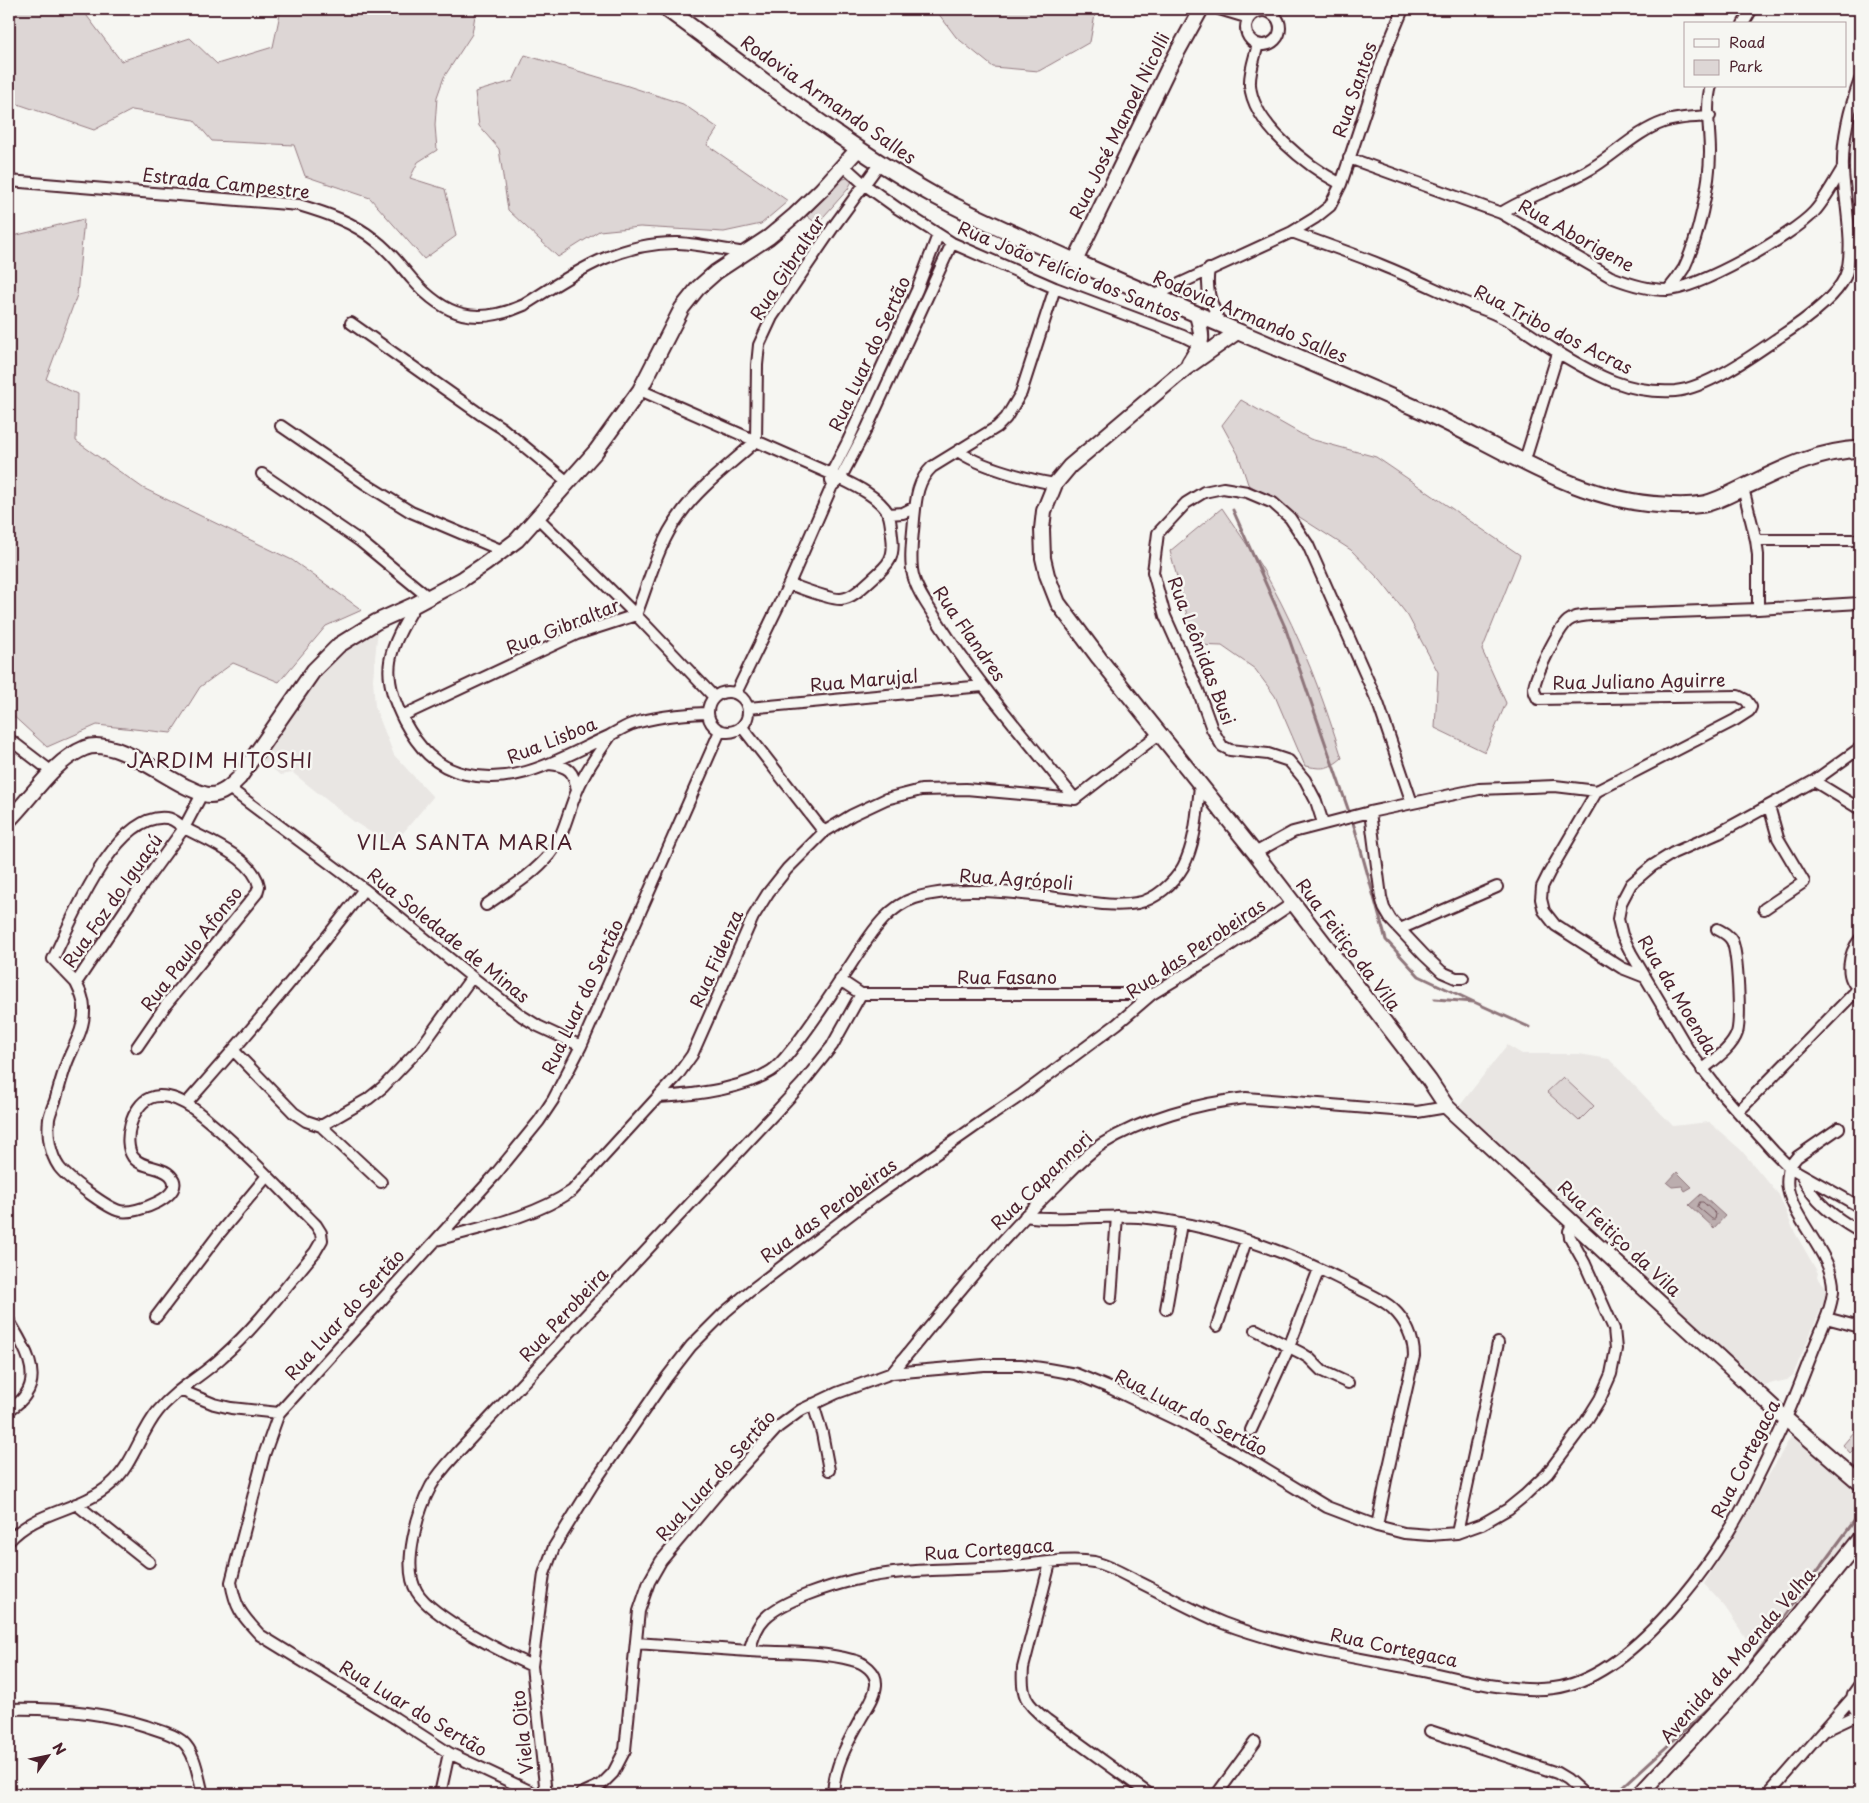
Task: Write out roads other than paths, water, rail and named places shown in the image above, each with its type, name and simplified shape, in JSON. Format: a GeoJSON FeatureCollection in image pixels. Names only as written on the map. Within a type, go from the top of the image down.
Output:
{"type":"FeatureCollection","features":[{"type":"Feature","properties":{"kind":"main road","name":"Rodovia Armando Salles"},"geometry":{"type":"LineString","coordinates":[[667,9],[858,149],[937,197],[1153,296],[1419,409],[1524,463],[1584,488],[1641,503],[1688,506],[1706,504],[1723,498],[1793,463],[1824,453],[1860,449]]}},
{"type":"Feature","properties":{"kind":"street","name":"Rua José Manoel Nicolli"},"geometry":{"type":"LineString","coordinates":[[1075,261],[1168,69],[1201,9]]}},
{"type":"Feature","properties":{"kind":"street"},"geometry":{"type":"LineString","coordinates":[[1220,9],[1249,18]]}},
{"type":"Feature","properties":{"kind":"street","name":"Rua Santos"},"geometry":{"type":"LineString","coordinates":[[1153,296],[1292,232],[1324,212],[1330,206],[1341,184],[1383,57],[1403,9]]}},
{"type":"Feature","properties":{"kind":"street"},"geometry":{"type":"LineString","coordinates":[[1744,22],[1752,9]]}},
{"type":"Feature","properties":{"kind":"street"},"geometry":{"type":"LineString","coordinates":[[1264,10],[1277,12],[1281,28],[1277,38],[1269,44],[1253,42],[1247,33],[1249,18],[1257,12],[1264,10]]}},
{"type":"Feature","properties":{"kind":"street"},"geometry":{"type":"LineString","coordinates":[[1258,44],[1250,84],[1252,98],[1263,118],[1303,160],[1341,184]]}},
{"type":"Feature","properties":{"kind":"street","name":"Rua Tribo dos Acras"},"geometry":{"type":"LineString","coordinates":[[1292,232],[1380,264],[1500,316],[1528,331],[1558,353],[1603,377],[1643,391],[1678,391],[1709,381],[1773,342],[1801,323],[1839,288],[1848,264],[1843,168],[1846,137],[1860,80]]}},
{"type":"Feature","properties":{"kind":"street"},"geometry":{"type":"LineString","coordinates":[[1668,290],[1685,266],[1693,245],[1705,197],[1710,158],[1711,88]]}},
{"type":"Feature","properties":{"kind":"street"},"geometry":{"type":"LineString","coordinates":[[1501,213],[1524,199],[1588,171],[1648,128],[1672,120],[1710,116]]}},
{"type":"Feature","properties":{"kind":"street"},"geometry":{"type":"LineString","coordinates":[[9,820],[62,761],[75,752],[99,745],[121,751],[202,794],[220,793],[229,788],[239,778],[314,670],[326,656],[350,636],[460,580],[517,540],[596,451],[640,390],[682,308],[698,288],[716,272],[769,237],[822,189],[858,149]]}},
{"type":"Feature","properties":{"kind":"street","name":"Rua Aborigene"},"geometry":{"type":"LineString","coordinates":[[1349,158],[1501,213],[1611,277],[1649,289],[1668,290],[1696,282],[1717,273],[1799,225],[1815,211],[1843,168]]}},
{"type":"Feature","properties":{"kind":"street","name":"Rua Gibraltar"},"geometry":{"type":"LineString","coordinates":[[402,716],[577,634],[636,615],[669,532],[679,516],[692,499],[756,442],[759,345],[772,317],[880,163]]}},
{"type":"Feature","properties":{"kind":"street","name":"Rua João Felício dos Santos"},"geometry":{"type":"LineString","coordinates":[[843,166],[865,185],[938,235],[1055,288],[1207,348]]}},
{"type":"Feature","properties":{"kind":"street","name":"Estrada Campestre"},"geometry":{"type":"LineString","coordinates":[[9,181],[299,205],[322,211],[360,229],[376,240],[393,256],[422,290],[441,306],[458,314],[475,316],[503,313],[519,307],[590,264],[615,253],[642,246],[678,243],[746,253]]}},
{"type":"Feature","properties":{"kind":"street","name":"Rua Luar do Sertão"},"geometry":{"type":"LineString","coordinates":[[736,693],[789,584],[832,486],[850,436],[927,268],[938,235]]}},
{"type":"Feature","properties":{"kind":"street","name":"Rua Luar do Sertão"},"geometry":{"type":"LineString","coordinates":[[836,476],[867,428],[952,242]]}},
{"type":"Feature","properties":{"kind":"street"},"geometry":{"type":"LineString","coordinates":[[1209,269],[1206,283],[1210,300],[1221,325]]}},
{"type":"Feature","properties":{"kind":"street","name":"Rua Flandres"},"geometry":{"type":"LineString","coordinates":[[1055,288],[1021,393],[1014,407],[997,427],[932,467],[924,474],[918,487],[912,550],[913,574],[917,587],[951,643],[983,686],[1074,798]]}},
{"type":"Feature","properties":{"kind":"street"},"geometry":{"type":"LineString","coordinates":[[1197,315],[1207,348]]}},
{"type":"Feature","properties":{"kind":"street"},"geometry":{"type":"LineString","coordinates":[[906,316],[916,319]]}},
{"type":"Feature","properties":{"kind":"street"},"geometry":{"type":"LineString","coordinates":[[351,323],[502,428],[569,483]]}},
{"type":"Feature","properties":{"kind":"street","name":"Rua Feitiço da Vila"},"geometry":{"type":"LineString","coordinates":[[1237,332],[1207,348],[1070,466],[1055,484],[1044,511],[1042,530],[1043,558],[1055,596],[1076,629],[1294,903],[1447,1107],[1547,1199],[1571,1227],[1860,1483]]}},
{"type":"Feature","properties":{"kind":"street"},"geometry":{"type":"LineString","coordinates":[[1524,463],[1558,353]]}},
{"type":"Feature","properties":{"kind":"street"},"geometry":{"type":"LineString","coordinates":[[640,390],[836,476],[873,498],[888,514],[891,523],[893,553],[884,568],[848,598],[836,599],[789,584]]}},
{"type":"Feature","properties":{"kind":"street"},"geometry":{"type":"LineString","coordinates":[[281,426],[364,483],[412,512],[503,551]]}},
{"type":"Feature","properties":{"kind":"street"},"geometry":{"type":"LineString","coordinates":[[958,451],[978,462],[1055,484]]}},
{"type":"Feature","properties":{"kind":"street"},"geometry":{"type":"LineString","coordinates":[[262,474],[360,541],[428,597]]}},
{"type":"Feature","properties":{"kind":"street","name":"Rua Leônidas Busi"},"geometry":{"type":"LineString","coordinates":[[1323,823],[1316,801],[1305,780],[1289,761],[1268,754],[1230,750],[1222,746],[1212,729],[1198,690],[1165,616],[1153,572],[1158,532],[1186,503],[1204,492],[1223,488],[1247,492],[1273,503],[1290,518],[1308,545],[1378,703],[1412,803]]}},
{"type":"Feature","properties":{"kind":"street"},"geometry":{"type":"LineString","coordinates":[[1743,488],[1756,540],[1759,578],[1758,609],[1860,603]]}},
{"type":"Feature","properties":{"kind":"street"},"geometry":{"type":"LineString","coordinates":[[888,514],[903,513],[915,507]]}},
{"type":"Feature","properties":{"kind":"street"},"geometry":{"type":"LineString","coordinates":[[538,518],[636,615],[714,697]]}},
{"type":"Feature","properties":{"kind":"street"},"geometry":{"type":"LineString","coordinates":[[1756,540],[1860,540]]}},
{"type":"Feature","properties":{"kind":"street"},"geometry":{"type":"LineString","coordinates":[[893,553],[902,554],[912,550]]}},
{"type":"Feature","properties":{"kind":"street","name":"Rua Lisboa"},"geometry":{"type":"LineString","coordinates":[[416,604],[398,636],[390,657],[390,687],[412,736],[424,752],[437,762],[458,772],[486,778],[509,777],[532,771],[631,725],[678,714],[708,713]]}},
{"type":"Feature","properties":{"kind":"street","name":"Rua Juliano Aguirre"},"geometry":{"type":"LineString","coordinates":[[1597,792],[1743,716],[1751,708],[1744,698],[1738,696],[1538,699],[1535,694],[1535,684],[1553,644],[1568,622],[1573,618],[1590,615],[1758,609]]}},
{"type":"Feature","properties":{"kind":"street","name":"Rua Marujal"},"geometry":{"type":"LineString","coordinates":[[748,708],[983,686]]}},
{"type":"Feature","properties":{"kind":"street"},"geometry":{"type":"LineString","coordinates":[[728,691],[736,693],[744,699],[748,708],[748,716],[742,727],[732,732],[720,730],[711,724],[708,713],[709,704],[720,693],[728,691]]}},
{"type":"Feature","properties":{"kind":"street"},"geometry":{"type":"LineString","coordinates":[[742,727],[824,832]]}},
{"type":"Feature","properties":{"kind":"street","name":"Rua Luar do Sertão"},"geometry":{"type":"LineString","coordinates":[[536,1794],[449,1753],[396,1718],[260,1635],[243,1616],[234,1602],[231,1582],[264,1455],[279,1413],[495,1175],[539,1121],[553,1100],[581,1046],[720,730]]}},
{"type":"Feature","properties":{"kind":"street"},"geometry":{"type":"LineString","coordinates":[[1074,798],[1159,734]]}},
{"type":"Feature","properties":{"kind":"street"},"geometry":{"type":"LineString","coordinates":[[486,905],[520,881],[550,855],[577,791],[596,756],[611,735]]}},
{"type":"Feature","properties":{"kind":"street"},"geometry":{"type":"LineString","coordinates":[[9,739],[52,772]]}},
{"type":"Feature","properties":{"kind":"street","name":"Rua da Moenda"},"geometry":{"type":"LineString","coordinates":[[1860,748],[1814,781],[1719,833],[1673,853],[1652,866],[1631,884],[1621,903],[1618,919],[1622,935],[1645,977],[1702,1070],[1774,1152],[1789,1166],[1860,1207]]}},
{"type":"Feature","properties":{"kind":"street"},"geometry":{"type":"LineString","coordinates":[[548,764],[564,766],[571,772],[575,779],[577,791]]}},
{"type":"Feature","properties":{"kind":"street"},"geometry":{"type":"LineString","coordinates":[[1814,781],[1860,809]]}},
{"type":"Feature","properties":{"kind":"street","name":"Rua Agrópoli"},"geometry":{"type":"LineString","coordinates":[[658,1097],[685,1095],[749,1082],[772,1070],[782,1061],[815,1019],[871,934],[886,916],[912,898],[928,894],[977,890],[1113,905],[1137,903],[1151,899],[1165,888],[1182,868],[1194,837],[1200,786]]}},
{"type":"Feature","properties":{"kind":"street"},"geometry":{"type":"LineString","coordinates":[[1255,854],[1293,832],[1323,823],[1479,789],[1555,786],[1597,792],[1542,887],[1542,905],[1544,911],[1555,925],[1622,968],[1645,977]]}},
{"type":"Feature","properties":{"kind":"street","name":"Rua Soledade de Minas"},"geometry":{"type":"LineString","coordinates":[[229,788],[364,889],[522,1016],[538,1026],[581,1046]]}},
{"type":"Feature","properties":{"kind":"street","name":"Rua Fidenza"},"geometry":{"type":"LineString","coordinates":[[435,1240],[517,1217],[556,1202],[572,1191],[677,1076],[692,1055],[740,943],[758,909],[787,868],[824,832],[852,815],[886,799],[921,790],[966,789],[1074,798]]}},
{"type":"Feature","properties":{"kind":"street","name":"Rua Foz do Iguaçú"},"geometry":{"type":"LineString","coordinates":[[180,1390],[220,1359],[248,1333],[316,1252],[322,1240],[321,1233],[316,1225],[230,1139],[186,1104],[160,1095],[149,1098],[142,1103],[133,1116],[129,1130],[129,1147],[133,1157],[142,1164],[165,1171],[173,1179],[175,1185],[174,1190],[170,1194],[158,1202],[130,1212],[119,1211],[92,1195],[60,1168],[49,1139],[49,1119],[69,1057],[82,1028],[84,1008],[76,983],[130,901],[184,828],[202,794]]}},
{"type":"Feature","properties":{"kind":"street"},"geometry":{"type":"LineString","coordinates":[[1764,909],[1804,882],[1778,838],[1769,806]]}},
{"type":"Feature","properties":{"kind":"street"},"geometry":{"type":"LineString","coordinates":[[1370,812],[1383,903],[1391,920],[1442,972],[1456,978],[1463,978]]}},
{"type":"Feature","properties":{"kind":"street","name":"Rua Paulo Afonso"},"geometry":{"type":"LineString","coordinates":[[76,983],[53,960],[83,896],[105,858],[127,835],[141,824],[154,819],[166,818],[176,820],[184,828],[230,853],[255,875],[259,886],[256,893],[168,1002],[137,1047]]}},
{"type":"Feature","properties":{"kind":"street"},"geometry":{"type":"LineString","coordinates":[[1400,930],[1497,888]]}},
{"type":"Feature","properties":{"kind":"street"},"geometry":{"type":"LineString","coordinates":[[186,1104],[234,1051],[323,943],[364,889]]}},
{"type":"Feature","properties":{"kind":"street","name":"Rua das Perobeiras"},"geometry":{"type":"LineString","coordinates":[[532,1666],[544,1574],[554,1547],[593,1484],[666,1377],[692,1346],[725,1312],[775,1271],[860,1207],[1035,1085],[1117,1024],[1152,994],[1208,960],[1294,903]]}},
{"type":"Feature","properties":{"kind":"street"},"geometry":{"type":"LineString","coordinates":[[1702,1070],[1726,1049],[1737,1032],[1738,997],[1735,952],[1730,938],[1717,929]]}},
{"type":"Feature","properties":{"kind":"street"},"geometry":{"type":"LineString","coordinates":[[1738,1112],[1859,989],[1852,978],[1849,960],[1860,939]]}},
{"type":"Feature","properties":{"kind":"street"},"geometry":{"type":"LineString","coordinates":[[321,1126],[368,1099],[383,1087],[422,1046],[472,977]]}},
{"type":"Feature","properties":{"kind":"street"},"geometry":{"type":"LineString","coordinates":[[840,980],[861,994]]}},
{"type":"Feature","properties":{"kind":"street","name":"Rua Fasano"},"geometry":{"type":"LineString","coordinates":[[861,994],[1152,994]]}},
{"type":"Feature","properties":{"kind":"street","name":"Rua Perobeira"},"geometry":{"type":"LineString","coordinates":[[532,1666],[469,1633],[429,1607],[416,1592],[412,1578],[413,1546],[426,1496],[438,1475],[460,1450],[802,1084],[832,1046],[861,994]]}},
{"type":"Feature","properties":{"kind":"street"},"geometry":{"type":"LineString","coordinates":[[234,1051],[294,1113],[306,1121],[321,1126],[381,1182]]}},
{"type":"Feature","properties":{"kind":"street","name":"Rua Capannori"},"geometry":{"type":"LineString","coordinates":[[892,1373],[1025,1216],[1100,1145],[1144,1122],[1228,1100],[1246,1098],[1417,1112],[1447,1107]]}},
{"type":"Feature","properties":{"kind":"street"},"geometry":{"type":"LineString","coordinates":[[1789,1166],[1797,1157],[1839,1128]]}},
{"type":"Feature","properties":{"kind":"street","name":"Rua Cortegaca"},"geometry":{"type":"LineString","coordinates":[[749,1651],[756,1628],[764,1618],[793,1601],[836,1584],[865,1577],[903,1572],[1076,1560],[1098,1562],[1221,1622],[1244,1631],[1325,1651],[1487,1683],[1520,1688],[1552,1689],[1575,1684],[1615,1662],[1644,1640],[1689,1589],[1741,1512],[1786,1419],[1826,1318],[1833,1291],[1831,1276],[1826,1262],[1795,1210],[1787,1184],[1789,1166]]}},
{"type":"Feature","properties":{"kind":"street","name":"Rua da Moenda"},"geometry":{"type":"LineString","coordinates":[[1801,1174],[1814,1198],[1826,1209],[1860,1232]]}},
{"type":"Feature","properties":{"kind":"street"},"geometry":{"type":"LineString","coordinates":[[156,1317],[219,1234],[267,1176]]}},
{"type":"Feature","properties":{"kind":"street"},"geometry":{"type":"LineString","coordinates":[[1025,1216],[1055,1219],[1117,1216],[1181,1224],[1246,1240],[1278,1251],[1319,1269],[1394,1309],[1407,1328],[1414,1347],[1414,1356],[1377,1526]]}},
{"type":"Feature","properties":{"kind":"street"},"geometry":{"type":"LineString","coordinates":[[1112,1298],[1117,1216]]}},
{"type":"Feature","properties":{"kind":"street"},"geometry":{"type":"LineString","coordinates":[[1166,1309],[1181,1224]]}},
{"type":"Feature","properties":{"kind":"street","name":"Rua Luar do Sertão"},"geometry":{"type":"LineString","coordinates":[[581,1794],[601,1785],[613,1773],[625,1750],[639,1611],[649,1582],[661,1561],[719,1492],[778,1427],[801,1410],[837,1393],[892,1373],[984,1365],[1021,1366],[1076,1374],[1182,1422],[1327,1507],[1377,1526],[1430,1535],[1457,1533],[1482,1524],[1508,1508],[1547,1474],[1585,1423],[1600,1399],[1611,1374],[1616,1350],[1614,1329],[1593,1281],[1570,1236],[1571,1227]]}},
{"type":"Feature","properties":{"kind":"street"},"geometry":{"type":"LineString","coordinates":[[1217,1326],[1246,1240]]}},
{"type":"Feature","properties":{"kind":"street"},"geometry":{"type":"LineString","coordinates":[[1251,1430],[1289,1347],[1319,1269]]}},
{"type":"Feature","properties":{"kind":"street"},"geometry":{"type":"LineString","coordinates":[[1826,1318],[1860,1327]]}},
{"type":"Feature","properties":{"kind":"street"},"geometry":{"type":"LineString","coordinates":[[9,1321],[23,1344],[31,1366],[30,1384],[26,1394],[9,1410]]}},
{"type":"Feature","properties":{"kind":"street"},"geometry":{"type":"LineString","coordinates":[[1256,1330],[1309,1358],[1322,1371],[1348,1384]]}},
{"type":"Feature","properties":{"kind":"street"},"geometry":{"type":"LineString","coordinates":[[1457,1533],[1498,1343]]}},
{"type":"Feature","properties":{"kind":"street"},"geometry":{"type":"LineString","coordinates":[[9,1541],[18,1531],[31,1522],[76,1504],[104,1490],[113,1483],[158,1411],[180,1390],[214,1404],[231,1408],[279,1413]]}},
{"type":"Feature","properties":{"kind":"street"},"geometry":{"type":"LineString","coordinates":[[813,1404],[830,1470]]}},
{"type":"Feature","properties":{"kind":"street"},"geometry":{"type":"LineString","coordinates":[[76,1504],[148,1562]]}},
{"type":"Feature","properties":{"kind":"street","name":"Avenida da Moenda Velha"},"geometry":{"type":"LineString","coordinates":[[1640,1794],[1744,1682],[1860,1539]]}},
{"type":"Feature","properties":{"kind":"street"},"geometry":{"type":"LineString","coordinates":[[1050,1563],[1023,1668],[1022,1685],[1026,1700],[1033,1709],[1047,1720],[1150,1794]]}},
{"type":"Feature","properties":{"kind":"street"},"geometry":{"type":"LineString","coordinates":[[636,1643],[836,1656],[854,1660],[867,1666],[874,1675],[876,1684],[874,1696],[849,1741],[835,1772],[833,1794]]}},
{"type":"Feature","properties":{"kind":"street","name":"Viela Oito"},"geometry":{"type":"LineString","coordinates":[[532,1666],[546,1794]]}},
{"type":"Feature","properties":{"kind":"street"},"geometry":{"type":"LineString","coordinates":[[1823,1731],[1860,1713],[1853,1706],[1857,1691]]}},
{"type":"Feature","properties":{"kind":"street"},"geometry":{"type":"LineString","coordinates":[[1768,1794],[1857,1691]]}},
{"type":"Feature","properties":{"kind":"street"},"geometry":{"type":"LineString","coordinates":[[9,1709],[49,1710],[103,1715],[119,1718],[176,1738],[185,1745],[192,1757],[203,1794]]}},
{"type":"Feature","properties":{"kind":"street"},"geometry":{"type":"LineString","coordinates":[[1430,1731],[1548,1769],[1568,1779],[1578,1792]]}},
{"type":"Feature","properties":{"kind":"street"},"geometry":{"type":"LineString","coordinates":[[1217,1794],[1255,1742]]}},
{"type":"Feature","properties":{"kind":"street"},"geometry":{"type":"LineString","coordinates":[[440,1794],[449,1753]]}},
{"type":"Feature","properties":{"kind":"water"},"geometry":{"type":"Polygon","coordinates":[[[1677,1172],[1692,1187],[1685,1191],[1682,1186],[1672,1187],[1667,1183],[1677,1172]]]}},
{"type":"Feature","properties":{"kind":"water"},"geometry":{"type":"Polygon","coordinates":[[[1701,1194],[1725,1216],[1714,1228],[1689,1205],[1701,1194]]]}},
{"type":"Feature","properties":{"kind":"waterway"},"geometry":{"type":"LineString","coordinates":[[1233,510],[1285,627],[1355,829],[1386,940],[1419,976],[1474,1002]]}},
{"type":"Feature","properties":{"kind":"waterway"},"geometry":{"type":"LineString","coordinates":[[1435,999],[1474,1002],[1529,1027]]}},
{"type":"Feature","properties":{"kind":"waterway"},"geometry":{"type":"LineString","coordinates":[[1742,1674],[1855,1520]]}},
{"type":"Feature","properties":{"kind":"waterway"},"geometry":{"type":"LineString","coordinates":[[1615,1794],[1723,1695]]}},
{"type":"Feature","properties":{"kind":"district","name":"JARDIM HITOSHI"},"geometry":{"type":"Point","coordinates":[220,761]}},
{"type":"Feature","properties":{"kind":"district","name":"VILA SANTA MARIA"},"geometry":{"type":"Point","coordinates":[465,843]}}]}
